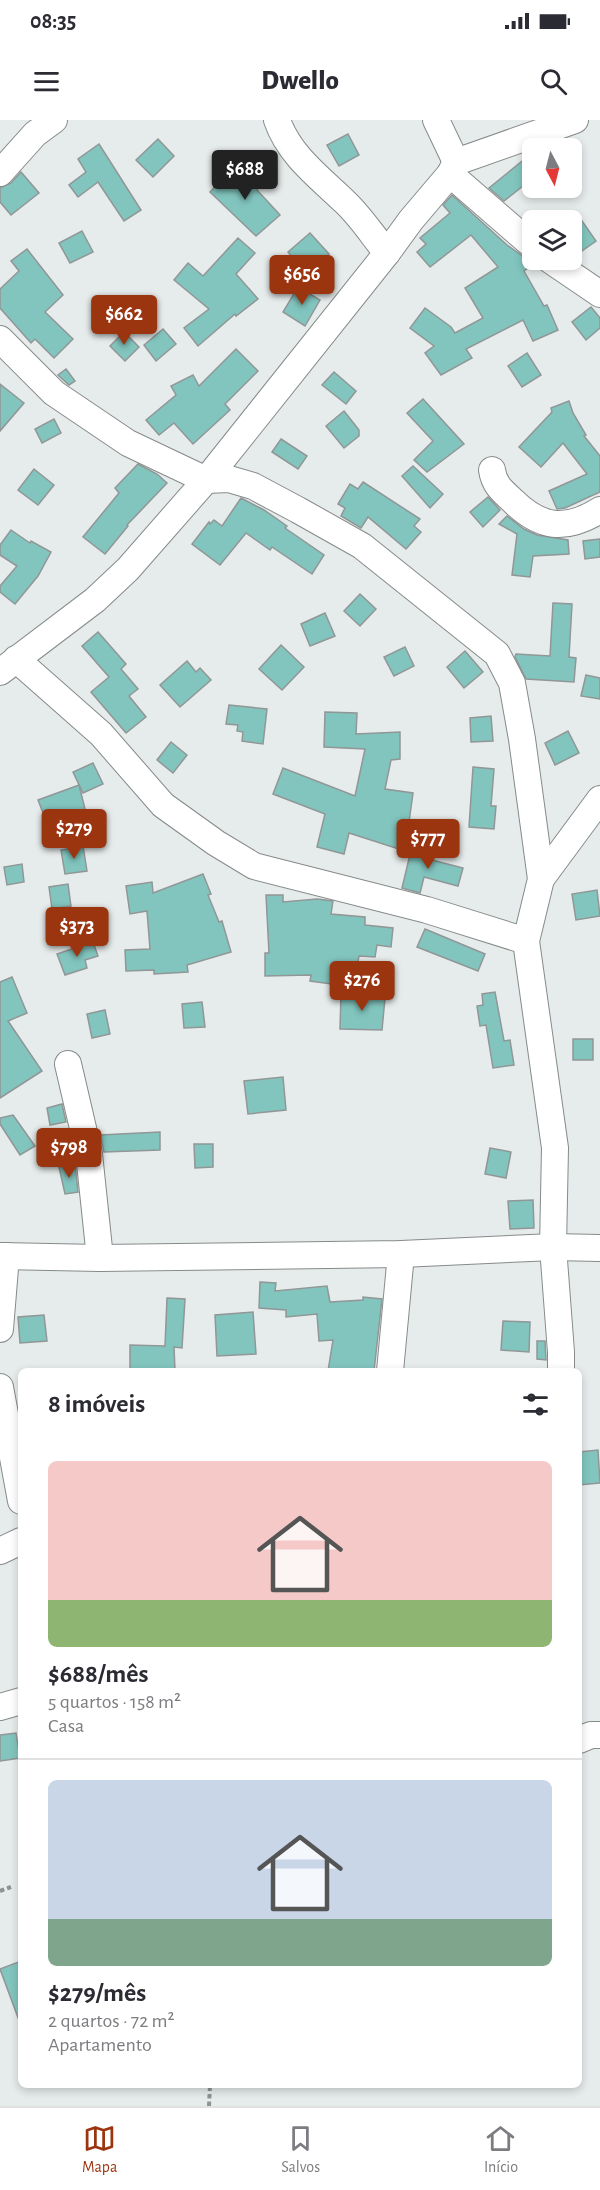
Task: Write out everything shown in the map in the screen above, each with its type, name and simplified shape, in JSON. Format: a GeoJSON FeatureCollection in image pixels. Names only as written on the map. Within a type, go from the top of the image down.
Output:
{"type":"FeatureCollection","features":[{"type":"Feature","properties":{"kind":"street"},"geometry":{"type":"LineString","coordinates":[[0,173],[35,134],[54,120]]}},
{"type":"Feature","properties":{"kind":"street"},"geometry":{"type":"LineString","coordinates":[[277,120],[282,135],[310,171],[347,203],[387,253]]}},
{"type":"Feature","properties":{"kind":"street"},"geometry":{"type":"LineString","coordinates":[[436,120],[453,168],[522,235]]}},
{"type":"Feature","properties":{"kind":"street"},"geometry":{"type":"LineString","coordinates":[[526,941],[427,910],[254,866],[216,843],[163,805],[101,734],[8,665],[95,600],[128,569],[206,480],[453,168],[575,120]]}},
{"type":"Feature","properties":{"kind":"street"},"geometry":{"type":"LineString","coordinates":[[565,270],[600,294]]}},
{"type":"Feature","properties":{"kind":"street"},"geometry":{"type":"LineString","coordinates":[[0,339],[54,393],[128,443],[206,480],[229,479],[253,486],[362,546],[497,654],[512,683],[541,879],[526,941],[555,1148],[553,1247],[561,1368]]}},
{"type":"Feature","properties":{"kind":"street"},"geometry":{"type":"LineString","coordinates":[[492,470],[494,482],[526,514],[546,524],[564,525],[600,510]]}},
{"type":"Feature","properties":{"kind":"street"},"geometry":{"type":"LineString","coordinates":[[541,879],[600,800]]}},
{"type":"Feature","properties":{"kind":"street"},"geometry":{"type":"LineString","coordinates":[[68,1064],[89,1154],[100,1258]]}},
{"type":"Feature","properties":{"kind":"street"},"geometry":{"type":"LineString","coordinates":[[0,1329],[3,1256],[100,1258],[401,1254],[553,1247],[600,1248]]}},
{"type":"Feature","properties":{"kind":"street"},"geometry":{"type":"LineString","coordinates":[[390,1368],[401,1254]]}},
{"type":"Feature","properties":{"kind":"street"},"geometry":{"type":"LineString","coordinates":[[0,1387],[18,1485]]}},
{"type":"Feature","properties":{"kind":"street"},"geometry":{"type":"LineString","coordinates":[[0,1551],[18,1542]]}},
{"type":"Feature","properties":{"kind":"street"},"geometry":{"type":"LineString","coordinates":[[0,1707],[18,1702]]}},
{"type":"Feature","properties":{"kind":"street"},"geometry":{"type":"LineString","coordinates":[[582,1739],[591,1735],[600,1735]]}},
{"type":"Feature","properties":{"kind":"path"},"geometry":{"type":"LineString","coordinates":[[0,1891],[11,1887]]}},
{"type":"Feature","properties":{"kind":"path"},"geometry":{"type":"LineString","coordinates":[[209,2106],[210,2088]]}},
{"type":"Feature","properties":{"kind":"building"},"geometry":{"type":"Polygon","coordinates":[[[348,134],[359,155],[339,166],[327,145],[348,134]]]}},
{"type":"Feature","properties":{"kind":"building"},"geometry":{"type":"Polygon","coordinates":[[[158,139],[174,156],[153,177],[136,160],[158,139]]]}},
{"type":"Feature","properties":{"kind":"building"},"geometry":{"type":"Polygon","coordinates":[[[99,144],[141,210],[124,221],[98,182],[78,197],[69,185],[86,172],[78,159],[99,144]]]}},
{"type":"Feature","properties":{"kind":"building"},"geometry":{"type":"Polygon","coordinates":[[[522,161],[522,187],[504,201],[489,188],[522,161]]]}},
{"type":"Feature","properties":{"kind":"building"},"geometry":{"type":"Polygon","coordinates":[[[236,165],[259,187],[257,190],[280,215],[256,236],[210,192],[236,165]]]}},
{"type":"Feature","properties":{"kind":"building"},"geometry":{"type":"Polygon","coordinates":[[[21,172],[39,193],[11,215],[0,202],[0,188],[11,183],[21,172]]]}},
{"type":"Feature","properties":{"kind":"building"},"geometry":{"type":"Polygon","coordinates":[[[452,195],[507,245],[522,256],[522,270],[525,270],[544,306],[547,305],[558,330],[533,341],[523,320],[466,349],[472,358],[441,375],[425,353],[434,346],[410,328],[425,308],[451,327],[455,333],[483,318],[465,288],[498,267],[471,235],[430,267],[417,252],[426,244],[420,238],[450,213],[443,205],[452,195]]]}},
{"type":"Feature","properties":{"kind":"building"},"geometry":{"type":"Polygon","coordinates":[[[582,221],[596,241],[582,251],[582,221]]]}},
{"type":"Feature","properties":{"kind":"building"},"geometry":{"type":"Polygon","coordinates":[[[82,231],[93,252],[70,263],[59,243],[82,231]]]}},
{"type":"Feature","properties":{"kind":"building"},"geometry":{"type":"Polygon","coordinates":[[[310,233],[329,254],[306,273],[288,252],[310,233]]]}},
{"type":"Feature","properties":{"kind":"building"},"geometry":{"type":"Polygon","coordinates":[[[238,238],[255,253],[236,274],[258,299],[236,316],[235,314],[198,346],[184,328],[209,309],[174,280],[188,263],[203,276],[238,238]]]}},
{"type":"Feature","properties":{"kind":"building"},"geometry":{"type":"Polygon","coordinates":[[[27,249],[63,295],[45,312],[73,339],[54,358],[35,339],[31,343],[0,308],[0,289],[19,271],[11,261],[27,249]]]}},
{"type":"Feature","properties":{"kind":"building"},"geometry":{"type":"Polygon","coordinates":[[[298,287],[320,300],[305,326],[283,312],[298,287]]]}},
{"type":"Feature","properties":{"kind":"building"},"geometry":{"type":"Polygon","coordinates":[[[591,307],[600,318],[600,328],[586,340],[572,322],[591,307]]]}},
{"type":"Feature","properties":{"kind":"building"},"geometry":{"type":"Polygon","coordinates":[[[163,329],[176,344],[156,361],[144,345],[163,329]]]}},
{"type":"Feature","properties":{"kind":"building"},"geometry":{"type":"Polygon","coordinates":[[[124,332],[139,347],[125,361],[110,346],[124,332]]]}},
{"type":"Feature","properties":{"kind":"building"},"geometry":{"type":"Polygon","coordinates":[[[236,349],[258,371],[225,404],[230,410],[193,444],[174,423],[159,435],[146,420],[176,395],[171,386],[193,375],[199,386],[236,349]]]}},
{"type":"Feature","properties":{"kind":"building"},"geometry":{"type":"Polygon","coordinates":[[[527,353],[541,375],[522,387],[508,366],[527,353]]]}},
{"type":"Feature","properties":{"kind":"building"},"geometry":{"type":"Polygon","coordinates":[[[66,369],[75,381],[69,385],[58,375],[66,369]]]}},
{"type":"Feature","properties":{"kind":"building"},"geometry":{"type":"Polygon","coordinates":[[[334,372],[356,391],[346,404],[322,385],[334,372]]]}},
{"type":"Feature","properties":{"kind":"building"},"geometry":{"type":"Polygon","coordinates":[[[0,384],[24,403],[0,431],[0,384]]]}},
{"type":"Feature","properties":{"kind":"building"},"geometry":{"type":"Polygon","coordinates":[[[423,399],[464,444],[427,472],[414,460],[433,441],[407,413],[423,399]]]}},
{"type":"Feature","properties":{"kind":"building"},"geometry":{"type":"Polygon","coordinates":[[[569,401],[586,435],[584,436],[600,456],[600,492],[565,508],[557,509],[549,491],[587,474],[563,443],[541,467],[519,447],[552,412],[551,408],[569,401]]]}},
{"type":"Feature","properties":{"kind":"building"},"geometry":{"type":"Polygon","coordinates":[[[344,411],[359,430],[359,436],[344,448],[326,426],[344,411]]]}},
{"type":"Feature","properties":{"kind":"building"},"geometry":{"type":"Polygon","coordinates":[[[54,419],[61,433],[42,443],[35,429],[54,419]]]}},
{"type":"Feature","properties":{"kind":"building"},"geometry":{"type":"Polygon","coordinates":[[[281,439],[307,456],[298,469],[272,452],[281,439]]]}},
{"type":"Feature","properties":{"kind":"building"},"geometry":{"type":"Polygon","coordinates":[[[138,464],[157,474],[167,483],[127,525],[105,554],[83,537],[119,493],[115,488],[138,464]]]}},
{"type":"Feature","properties":{"kind":"building"},"geometry":{"type":"Polygon","coordinates":[[[413,466],[443,494],[430,508],[402,476],[413,466]]]}},
{"type":"Feature","properties":{"kind":"building"},"geometry":{"type":"Polygon","coordinates":[[[34,469],[54,485],[38,505],[18,490],[34,469]]]}},
{"type":"Feature","properties":{"kind":"building"},"geometry":{"type":"Polygon","coordinates":[[[363,482],[420,519],[414,526],[421,532],[406,549],[368,517],[361,528],[341,516],[345,508],[338,504],[350,484],[358,489],[363,482]]]}},
{"type":"Feature","properties":{"kind":"building"},"geometry":{"type":"Polygon","coordinates":[[[488,497],[500,510],[483,527],[470,512],[488,497]]]}},
{"type":"Feature","properties":{"kind":"building"},"geometry":{"type":"Polygon","coordinates":[[[241,498],[264,510],[287,526],[285,528],[324,555],[312,574],[272,547],[270,550],[246,533],[220,565],[192,544],[209,522],[210,524],[214,520],[222,526],[241,498]]]}},
{"type":"Feature","properties":{"kind":"building"},"geometry":{"type":"Polygon","coordinates":[[[507,516],[524,529],[537,535],[568,540],[569,554],[533,556],[530,577],[512,575],[517,534],[499,524],[507,516]]]}},
{"type":"Feature","properties":{"kind":"building"},"geometry":{"type":"Polygon","coordinates":[[[11,530],[30,543],[31,541],[51,552],[38,576],[15,604],[0,592],[0,586],[17,566],[0,555],[0,545],[11,530]]]}},
{"type":"Feature","properties":{"kind":"building"},"geometry":{"type":"Polygon","coordinates":[[[600,539],[600,557],[585,559],[583,541],[600,539]]]}},
{"type":"Feature","properties":{"kind":"building"},"geometry":{"type":"Polygon","coordinates":[[[360,594],[376,609],[360,626],[344,611],[360,594]]]}},
{"type":"Feature","properties":{"kind":"building"},"geometry":{"type":"Polygon","coordinates":[[[553,603],[572,604],[569,657],[576,658],[574,682],[526,679],[515,657],[516,654],[550,656],[553,603]]]}},
{"type":"Feature","properties":{"kind":"building"},"geometry":{"type":"Polygon","coordinates":[[[325,613],[335,636],[310,646],[301,624],[325,613]]]}},
{"type":"Feature","properties":{"kind":"building"},"geometry":{"type":"Polygon","coordinates":[[[98,632],[126,664],[121,669],[138,689],[129,696],[146,717],[126,733],[91,692],[109,677],[82,646],[98,632]]]}},
{"type":"Feature","properties":{"kind":"building"},"geometry":{"type":"Polygon","coordinates":[[[281,645],[304,667],[282,690],[259,669],[281,645]]]}},
{"type":"Feature","properties":{"kind":"building"},"geometry":{"type":"Polygon","coordinates":[[[405,647],[414,666],[394,676],[384,657],[405,647]]]}},
{"type":"Feature","properties":{"kind":"building"},"geometry":{"type":"Polygon","coordinates":[[[465,651],[483,672],[464,688],[447,667],[465,651]]]}},
{"type":"Feature","properties":{"kind":"building"},"geometry":{"type":"Polygon","coordinates":[[[187,661],[196,672],[200,668],[211,680],[180,707],[160,685],[187,661]]]}},
{"type":"Feature","properties":{"kind":"building"},"geometry":{"type":"Polygon","coordinates":[[[586,675],[600,678],[600,699],[581,696],[586,675]]]}},
{"type":"Feature","properties":{"kind":"building"},"geometry":{"type":"Polygon","coordinates":[[[229,705],[267,709],[263,744],[242,741],[243,732],[237,731],[238,725],[226,724],[229,705]]]}},
{"type":"Feature","properties":{"kind":"building"},"geometry":{"type":"Polygon","coordinates":[[[325,712],[357,713],[356,734],[400,732],[400,759],[391,760],[385,789],[413,793],[405,851],[349,833],[344,854],[317,847],[325,814],[273,794],[283,768],[355,796],[365,749],[324,747],[325,712]]]}},
{"type":"Feature","properties":{"kind":"building"},"geometry":{"type":"Polygon","coordinates":[[[491,716],[493,741],[471,742],[470,718],[491,716]]]}},
{"type":"Feature","properties":{"kind":"building"},"geometry":{"type":"Polygon","coordinates":[[[568,731],[579,753],[555,765],[545,743],[568,731]]]}},
{"type":"Feature","properties":{"kind":"building"},"geometry":{"type":"Polygon","coordinates":[[[171,742],[187,755],[173,773],[157,760],[171,742]]]}},
{"type":"Feature","properties":{"kind":"building"},"geometry":{"type":"Polygon","coordinates":[[[93,763],[103,784],[83,793],[73,772],[93,763]]]}},
{"type":"Feature","properties":{"kind":"building"},"geometry":{"type":"Polygon","coordinates":[[[473,767],[494,769],[491,806],[496,806],[494,829],[469,827],[473,767]]]}},
{"type":"Feature","properties":{"kind":"building"},"geometry":{"type":"Polygon","coordinates":[[[79,785],[86,813],[63,818],[50,831],[38,800],[79,785]]]}},
{"type":"Feature","properties":{"kind":"building"},"geometry":{"type":"Polygon","coordinates":[[[413,842],[431,847],[428,859],[463,868],[458,886],[424,877],[420,893],[402,888],[413,842]]]}},
{"type":"Feature","properties":{"kind":"building"},"geometry":{"type":"Polygon","coordinates":[[[83,846],[87,871],[65,874],[61,850],[83,846]]]}},
{"type":"Feature","properties":{"kind":"building"},"geometry":{"type":"Polygon","coordinates":[[[22,864],[24,882],[7,885],[4,867],[22,864]]]}},
{"type":"Feature","properties":{"kind":"building"},"geometry":{"type":"Polygon","coordinates":[[[203,874],[211,894],[208,895],[219,922],[222,921],[231,952],[187,965],[188,972],[154,974],[154,970],[126,971],[125,950],[150,949],[147,911],[130,914],[126,886],[152,882],[153,893],[203,874]]]}},
{"type":"Feature","properties":{"kind":"building"},"geometry":{"type":"Polygon","coordinates":[[[68,884],[71,906],[52,909],[49,887],[68,884]]]}},
{"type":"Feature","properties":{"kind":"building"},"geometry":{"type":"Polygon","coordinates":[[[597,890],[600,916],[576,920],[572,894],[597,890]]]}},
{"type":"Feature","properties":{"kind":"building"},"geometry":{"type":"Polygon","coordinates":[[[266,895],[283,895],[283,902],[317,899],[333,901],[331,914],[365,917],[365,925],[393,928],[391,947],[377,945],[375,957],[359,956],[354,987],[310,981],[311,975],[265,976],[265,953],[269,953],[266,895]]]}},
{"type":"Feature","properties":{"kind":"building"},"geometry":{"type":"Polygon","coordinates":[[[425,929],[485,954],[478,971],[417,947],[425,929]]]}},
{"type":"Feature","properties":{"kind":"building"},"geometry":{"type":"Polygon","coordinates":[[[93,942],[98,956],[85,960],[87,968],[65,975],[57,954],[93,942]]]}},
{"type":"Feature","properties":{"kind":"building"},"geometry":{"type":"Polygon","coordinates":[[[12,977],[27,1013],[8,1021],[42,1071],[0,1098],[0,982],[12,977]]]}},
{"type":"Feature","properties":{"kind":"building"},"geometry":{"type":"Polygon","coordinates":[[[495,992],[504,1041],[510,1040],[514,1065],[493,1068],[486,1025],[480,1026],[477,1006],[483,1005],[482,994],[495,992]]]}},
{"type":"Feature","properties":{"kind":"building"},"geometry":{"type":"Polygon","coordinates":[[[341,994],[365,994],[365,997],[385,998],[382,1030],[340,1029],[341,994]]]}},
{"type":"Feature","properties":{"kind":"building"},"geometry":{"type":"Polygon","coordinates":[[[202,1002],[205,1027],[184,1028],[182,1004],[202,1002]]]}},
{"type":"Feature","properties":{"kind":"building"},"geometry":{"type":"Polygon","coordinates":[[[105,1010],[110,1034],[92,1038],[87,1014],[105,1010]]]}},
{"type":"Feature","properties":{"kind":"building"},"geometry":{"type":"Polygon","coordinates":[[[573,1039],[593,1039],[593,1060],[573,1060],[573,1039]]]}},
{"type":"Feature","properties":{"kind":"building"},"geometry":{"type":"Polygon","coordinates":[[[283,1077],[286,1110],[248,1114],[244,1081],[283,1077]]]}},
{"type":"Feature","properties":{"kind":"building"},"geometry":{"type":"Polygon","coordinates":[[[62,1104],[66,1122],[50,1125],[47,1108],[62,1104]]]}},
{"type":"Feature","properties":{"kind":"building"},"geometry":{"type":"Polygon","coordinates":[[[13,1115],[35,1146],[20,1155],[0,1124],[0,1118],[13,1115]]]}},
{"type":"Feature","properties":{"kind":"building"},"geometry":{"type":"Polygon","coordinates":[[[160,1132],[160,1150],[104,1152],[100,1135],[160,1132]]]}},
{"type":"Feature","properties":{"kind":"building"},"geometry":{"type":"Polygon","coordinates":[[[194,1144],[213,1144],[213,1167],[195,1168],[194,1144]]]}},
{"type":"Feature","properties":{"kind":"building"},"geometry":{"type":"Polygon","coordinates":[[[490,1148],[511,1152],[506,1178],[485,1174],[490,1148]]]}},
{"type":"Feature","properties":{"kind":"building"},"geometry":{"type":"Polygon","coordinates":[[[75,1164],[78,1192],[65,1194],[59,1167],[75,1164]]]}},
{"type":"Feature","properties":{"kind":"building"},"geometry":{"type":"Polygon","coordinates":[[[533,1200],[534,1228],[510,1229],[508,1201],[533,1200]]]}},
{"type":"Feature","properties":{"kind":"building"},"geometry":{"type":"Polygon","coordinates":[[[260,1282],[276,1283],[275,1291],[327,1286],[330,1302],[363,1300],[363,1297],[382,1299],[374,1368],[328,1368],[333,1340],[319,1341],[317,1314],[286,1317],[286,1310],[259,1308],[260,1282]]]}},
{"type":"Feature","properties":{"kind":"building"},"geometry":{"type":"Polygon","coordinates":[[[167,1298],[185,1299],[182,1348],[174,1347],[175,1368],[130,1368],[130,1345],[165,1346],[167,1298]]]}},
{"type":"Feature","properties":{"kind":"building"},"geometry":{"type":"Polygon","coordinates":[[[253,1312],[256,1354],[217,1356],[215,1315],[253,1312]]]}},
{"type":"Feature","properties":{"kind":"building"},"geometry":{"type":"Polygon","coordinates":[[[44,1315],[47,1341],[20,1343],[18,1317],[44,1315]]]}},
{"type":"Feature","properties":{"kind":"building"},"geometry":{"type":"Polygon","coordinates":[[[503,1321],[530,1322],[529,1352],[501,1350],[503,1321]]]}},
{"type":"Feature","properties":{"kind":"building"},"geometry":{"type":"Polygon","coordinates":[[[537,1341],[545,1341],[546,1360],[537,1359],[537,1341]]]}},
{"type":"Feature","properties":{"kind":"building"},"geometry":{"type":"Polygon","coordinates":[[[598,1450],[600,1483],[582,1485],[582,1452],[598,1450]]]}},
{"type":"Feature","properties":{"kind":"building"},"geometry":{"type":"Polygon","coordinates":[[[16,1733],[18,1758],[0,1761],[0,1735],[16,1733]]]}},
{"type":"Feature","properties":{"kind":"building"},"geometry":{"type":"Polygon","coordinates":[[[18,1962],[18,2018],[0,1969],[18,1962]]]}}]}
